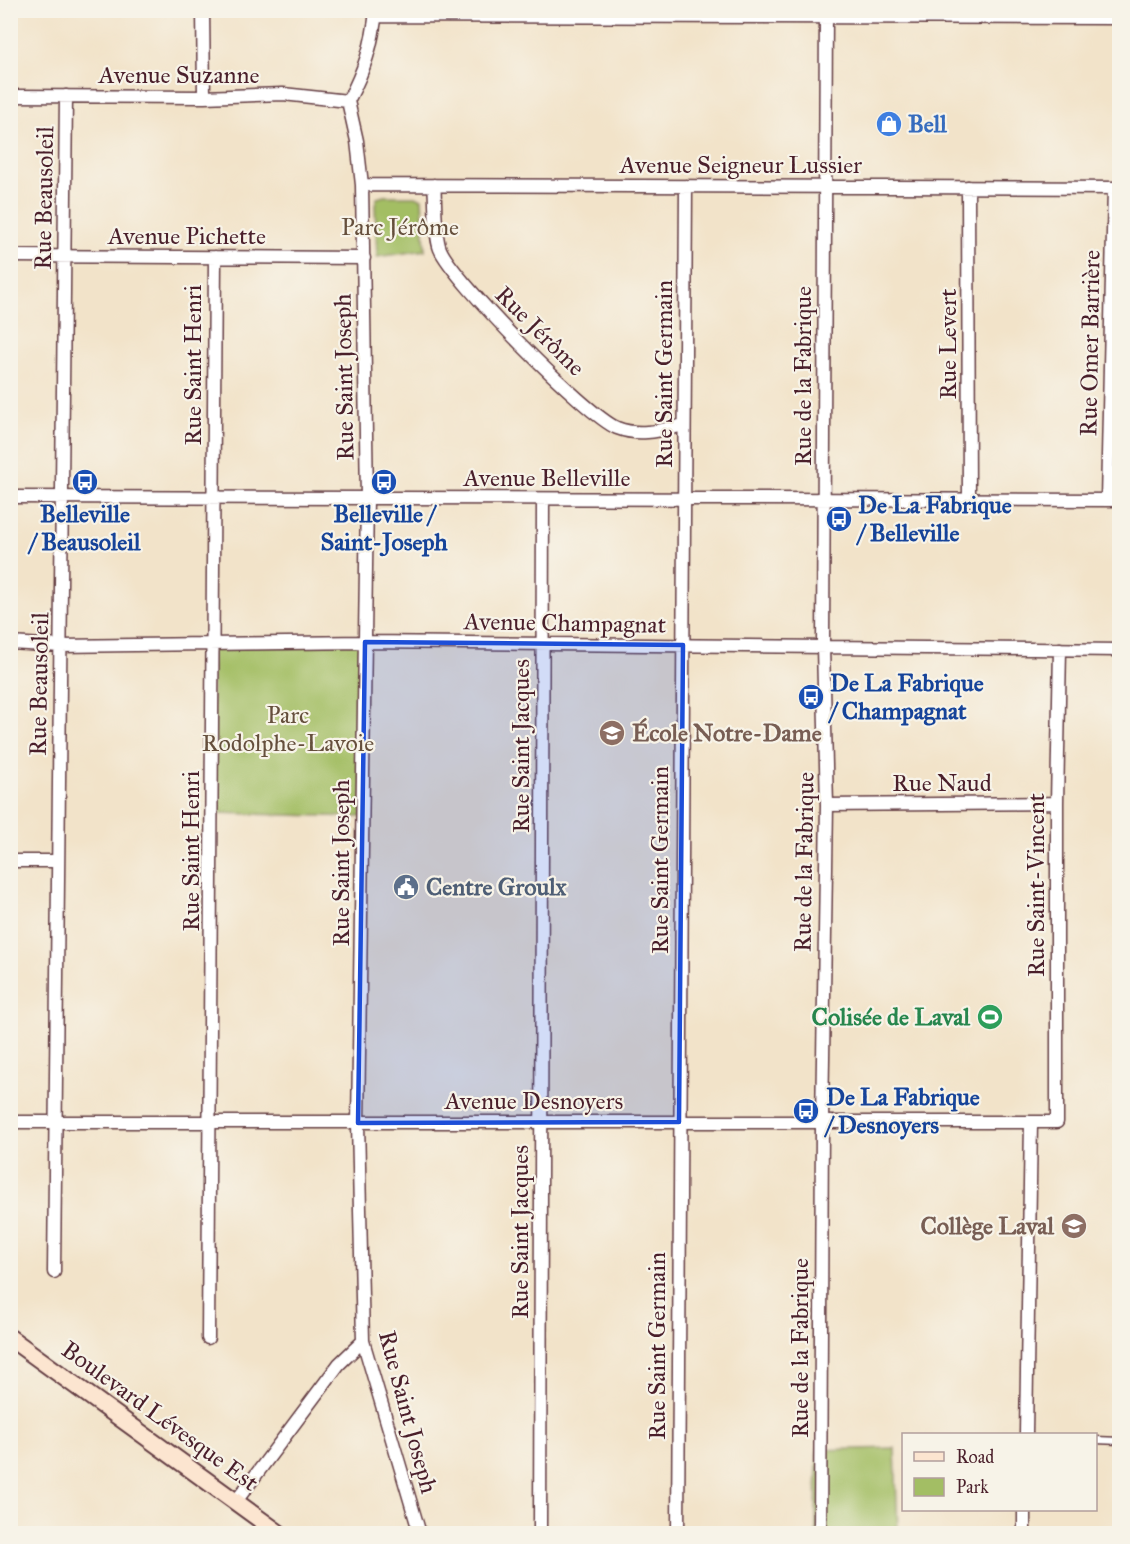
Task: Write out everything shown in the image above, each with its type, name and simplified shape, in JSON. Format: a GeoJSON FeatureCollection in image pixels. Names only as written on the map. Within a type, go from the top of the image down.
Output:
{"type":"FeatureCollection","features":[{"type":"Feature","properties":{"kind":"street"},"geometry":{"type":"LineString","coordinates":[[203,10],[204,97]]}},
{"type":"Feature","properties":{"kind":"street"},"geometry":{"type":"LineString","coordinates":[[348,101],[363,71],[371,48],[375,13],[826,14],[1119,18]]}},
{"type":"Feature","properties":{"kind":"street","name":"Rue de la Fabrique"},"geometry":{"type":"LineString","coordinates":[[820,1533],[822,1122],[827,805],[823,646],[826,14]]}},
{"type":"Feature","properties":{"kind":"street","name":"Avenue Suzanne"},"geometry":{"type":"LineString","coordinates":[[10,96],[204,97],[283,94],[348,101]]}},
{"type":"Feature","properties":{"kind":"street","name":"Rue Beausoleil"},"geometry":{"type":"LineString","coordinates":[[54,1272],[66,96]]}},
{"type":"Feature","properties":{"kind":"street","name":"Rue Saint Joseph"},"geometry":{"type":"LineString","coordinates":[[348,101],[357,141],[362,185],[367,498],[358,1123],[363,1341],[420,1533]]}},
{"type":"Feature","properties":{"kind":"street","name":"Avenue Seigneur Lussier"},"geometry":{"type":"LineString","coordinates":[[362,185],[1117,188]]}},
{"type":"Feature","properties":{"kind":"street","name":"Rue Jérôme"},"geometry":{"type":"LineString","coordinates":[[434,185],[439,248],[448,263],[480,302],[579,401],[616,428],[643,434],[684,425]]}},
{"type":"Feature","properties":{"kind":"street","name":"Rue Saint Germain"},"geometry":{"type":"LineString","coordinates":[[678,1533],[686,186]]}},
{"type":"Feature","properties":{"kind":"street","name":"Rue Levert"},"geometry":{"type":"LineString","coordinates":[[968,187],[969,500]]}},
{"type":"Feature","properties":{"kind":"street","name":"Rue Omer Barrière"},"geometry":{"type":"LineString","coordinates":[[1113,500],[1117,188]]}},
{"type":"Feature","properties":{"kind":"street","name":"Avenue Pichette"},"geometry":{"type":"LineString","coordinates":[[10,256],[364,258]]}},
{"type":"Feature","properties":{"kind":"street","name":"Rue Saint Henri"},"geometry":{"type":"LineString","coordinates":[[208,1338],[215,257]]}},
{"type":"Feature","properties":{"kind":"street","name":"Avenue Belleville"},"geometry":{"type":"LineString","coordinates":[[10,497],[1113,500]]}},
{"type":"Feature","properties":{"kind":"street","name":"Rue Saint Jacques"},"geometry":{"type":"LineString","coordinates":[[540,1533],[543,499]]}},
{"type":"Feature","properties":{"kind":"street","name":"Avenue Champagnat"},"geometry":{"type":"LineString","coordinates":[[10,643],[61,646],[364,642],[1119,650]]}},
{"type":"Feature","properties":{"kind":"street","name":"Rue Saint-Vincent"},"geometry":{"type":"LineString","coordinates":[[1057,1122],[1057,803],[1060,649]]}},
{"type":"Feature","properties":{"kind":"street","name":"Rue Naud"},"geometry":{"type":"LineString","coordinates":[[827,805],[1057,803]]}},
{"type":"Feature","properties":{"kind":"street"},"geometry":{"type":"LineString","coordinates":[[10,861],[58,861]]}},
{"type":"Feature","properties":{"kind":"street","name":"Avenue Desnoyers"},"geometry":{"type":"LineString","coordinates":[[10,1122],[1057,1122]]}},
{"type":"Feature","properties":{"kind":"street"},"geometry":{"type":"LineString","coordinates":[[1026,1433],[1031,1122]]}},
{"type":"Feature","properties":{"kind":"street","name":"Boulevard Lévesque Est"},"geometry":{"type":"LineString","coordinates":[[10,1338],[280,1533]]}},
{"type":"Feature","properties":{"kind":"street"},"geometry":{"type":"LineString","coordinates":[[237,1500],[339,1364],[363,1341]]}},
{"type":"Feature","properties":{"kind":"street"},"geometry":{"type":"LineString","coordinates":[[1024,1511],[1024,1533]]}},
{"type":"Feature","properties":{"kind":"lane"},"geometry":{"type":"LineString","coordinates":[[1097,1440],[1119,1441]]}},
{"type":"Feature","properties":{"kind":"highlighted area"},"geometry":{"type":"Polygon","coordinates":[[[365,642],[683,645],[679,1122],[358,1123],[365,642]]]}},
{"type":"Feature","properties":{"kind":"green space","name":"Parc Jérôme"},"geometry":{"type":"Polygon","coordinates":[[[416,196],[422,199],[425,250],[377,257],[375,204],[377,198],[416,196]]]}},
{"type":"Feature","properties":{"kind":"green space","name":"Parc Rodolphe-Lavoie"},"geometry":{"type":"Polygon","coordinates":[[[365,642],[361,817],[213,813],[212,644],[365,642]]]}},
{"type":"Feature","properties":{"kind":"green space"},"geometry":{"type":"Polygon","coordinates":[[[895,1448],[898,1533],[816,1534],[817,1450],[895,1448]]]}},
{"type":"Feature","properties":{"kind":"place","name":"Bell"},"geometry":{"type":"Point","coordinates":[889,124]}},
{"type":"Feature","properties":{"kind":"place","name":"Belleville / Beausoleil"},"geometry":{"type":"Point","coordinates":[85,482]}},
{"type":"Feature","properties":{"kind":"place","name":"Belleville / Saint-Joseph"},"geometry":{"type":"Point","coordinates":[384,482]}},
{"type":"Feature","properties":{"kind":"place","name":"De La Fabrique / Belleville"},"geometry":{"type":"Point","coordinates":[839,519]}},
{"type":"Feature","properties":{"kind":"place","name":"De La Fabrique / Champagnat"},"geometry":{"type":"Point","coordinates":[811,697]}},
{"type":"Feature","properties":{"kind":"place","name":"École Notre-Dame"},"geometry":{"type":"Point","coordinates":[612,733]}},
{"type":"Feature","properties":{"kind":"place","name":"Centre Groulx"},"geometry":{"type":"Point","coordinates":[406,887]}},
{"type":"Feature","properties":{"kind":"place","name":"Colisée de Laval"},"geometry":{"type":"Point","coordinates":[990,1017]}},
{"type":"Feature","properties":{"kind":"place","name":"De La Fabrique / Desnoyers"},"geometry":{"type":"Point","coordinates":[806,1111]}},
{"type":"Feature","properties":{"kind":"place","name":"Collège Laval"},"geometry":{"type":"Point","coordinates":[1074,1226]}}]}
